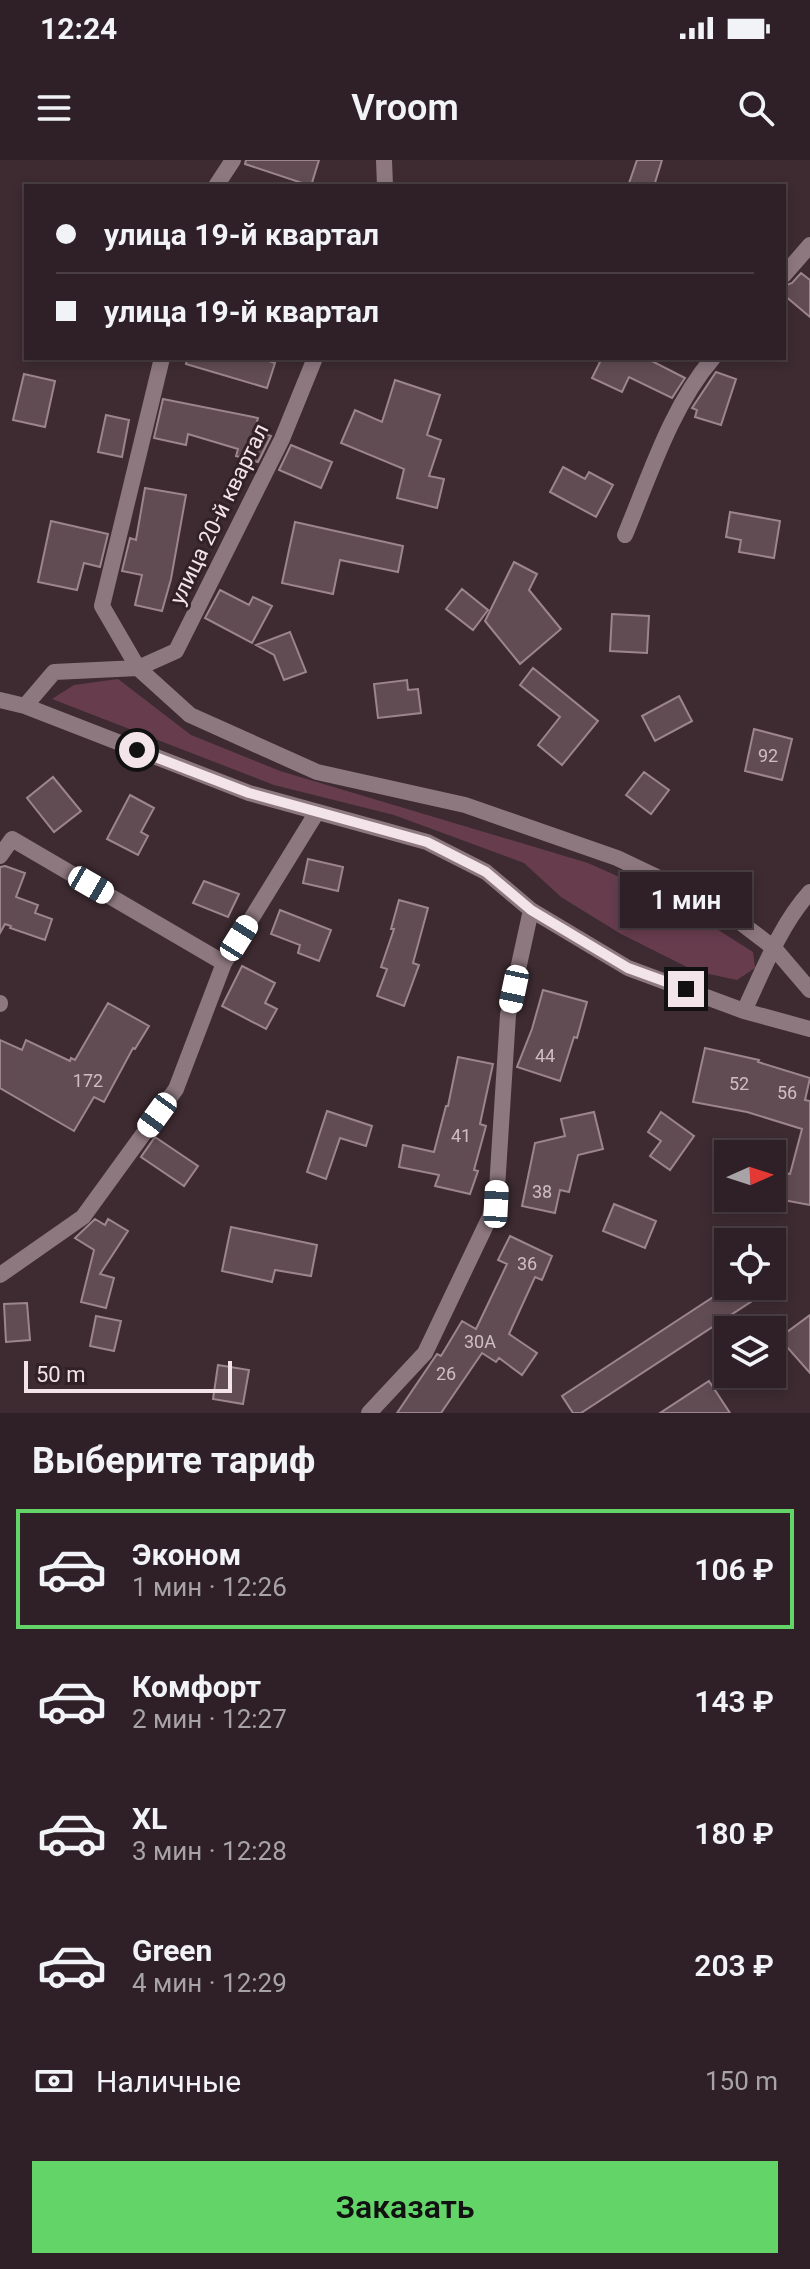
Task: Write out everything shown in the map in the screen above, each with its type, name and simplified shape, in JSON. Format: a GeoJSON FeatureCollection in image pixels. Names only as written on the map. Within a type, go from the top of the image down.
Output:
{"type":"FeatureCollection","features":[{"type":"Feature","properties":{"kind":"street"},"geometry":{"type":"LineString","coordinates":[[217,184],[233,160]]}},
{"type":"Feature","properties":{"kind":"street"},"geometry":{"type":"LineString","coordinates":[[384,160],[385,184]]}},
{"type":"Feature","properties":{"kind":"street"},"geometry":{"type":"LineString","coordinates":[[786,273],[810,245]]}},
{"type":"Feature","properties":{"kind":"street"},"geometry":{"type":"LineString","coordinates":[[162,360],[102,606],[138,668],[190,715],[317,772],[496,814],[617,858],[720,907],[774,948],[810,990]]}},
{"type":"Feature","properties":{"kind":"street","name":"улица 20-й квартал"},"geometry":{"type":"LineString","coordinates":[[25,706],[54,672],[138,668],[176,651],[282,439],[314,360]]}},
{"type":"Feature","properties":{"kind":"street"},"geometry":{"type":"LineString","coordinates":[[625,535],[655,461],[693,381],[711,360]]}},
{"type":"Feature","properties":{"kind":"street"},"geometry":{"type":"LineString","coordinates":[[0,700],[25,706],[249,793],[427,842],[486,872],[531,910],[628,968],[744,1011],[810,1029]]}},
{"type":"Feature","properties":{"kind":"street"},"geometry":{"type":"LineString","coordinates":[[0,1275],[83,1217],[176,1089],[224,963],[317,812]]}},
{"type":"Feature","properties":{"kind":"street"},"geometry":{"type":"LineString","coordinates":[[0,856],[12,839],[224,963]]}},
{"type":"Feature","properties":{"kind":"street"},"geometry":{"type":"LineString","coordinates":[[744,1011],[774,948],[810,892]]}},
{"type":"Feature","properties":{"kind":"street"},"geometry":{"type":"LineString","coordinates":[[369,1413],[425,1353],[496,1204],[508,1015],[531,910]]}},
{"type":"Feature","properties":{"kind":"shaded area"},"geometry":{"type":"Polygon","coordinates":[[[118,679],[191,735],[280,771],[588,863],[671,900],[753,952],[755,968],[737,980],[695,971],[621,934],[561,897],[524,863],[394,815],[274,785],[52,699],[74,685],[118,679]]]}},
{"type":"Feature","properties":{"kind":"building"},"geometry":{"type":"Polygon","coordinates":[[[246,160],[319,160],[312,184],[245,164],[246,160]]]}},
{"type":"Feature","properties":{"kind":"building"},"geometry":{"type":"Polygon","coordinates":[[[637,160],[662,160],[655,184],[629,184],[637,160]]]}},
{"type":"Feature","properties":{"kind":"building"},"geometry":{"type":"Polygon","coordinates":[[[801,273],[810,280],[810,317],[786,297],[786,285],[801,273]]]}},
{"type":"Feature","properties":{"kind":"building"},"geometry":{"type":"Polygon","coordinates":[[[187,360],[266,360],[275,363],[267,388],[186,364],[187,360]]]}},
{"type":"Feature","properties":{"kind":"building"},"geometry":{"type":"Polygon","coordinates":[[[596,360],[650,360],[685,378],[672,398],[629,377],[622,392],[592,378],[600,362],[596,360]]]}},
{"type":"Feature","properties":{"kind":"building"},"geometry":{"type":"Polygon","coordinates":[[[716,372],[736,379],[721,425],[695,417],[697,410],[692,408],[716,372]]]}},
{"type":"Feature","properties":{"kind":"building"},"geometry":{"type":"Polygon","coordinates":[[[24,374],[55,381],[45,427],[13,420],[24,374]]]}},
{"type":"Feature","properties":{"kind":"building"},"geometry":{"type":"Polygon","coordinates":[[[395,380],[440,395],[427,435],[441,440],[429,476],[444,479],[437,508],[397,498],[404,469],[341,443],[355,410],[382,422],[395,380]]]}},
{"type":"Feature","properties":{"kind":"building"},"geometry":{"type":"Polygon","coordinates":[[[163,399],[258,418],[256,425],[260,427],[259,431],[271,436],[258,462],[236,456],[238,449],[188,434],[186,445],[154,438],[163,399]]]}},
{"type":"Feature","properties":{"kind":"building"},"geometry":{"type":"Polygon","coordinates":[[[106,415],[129,420],[122,457],[98,452],[106,415]]]}},
{"type":"Feature","properties":{"kind":"building"},"geometry":{"type":"Polygon","coordinates":[[[291,445],[332,462],[321,488],[279,470],[291,445]]]}},
{"type":"Feature","properties":{"kind":"building"},"geometry":{"type":"Polygon","coordinates":[[[563,467],[585,479],[589,472],[613,485],[596,517],[550,492],[563,467]]]}},
{"type":"Feature","properties":{"kind":"building"},"geometry":{"type":"Polygon","coordinates":[[[145,488],[186,495],[162,611],[135,605],[142,575],[122,571],[130,538],[136,540],[145,488]]]}},
{"type":"Feature","properties":{"kind":"building"},"geometry":{"type":"Polygon","coordinates":[[[730,512],[780,521],[774,558],[739,552],[741,540],[726,537],[730,512]]]}},
{"type":"Feature","properties":{"kind":"building"},"geometry":{"type":"Polygon","coordinates":[[[51,521],[108,534],[100,567],[84,563],[77,590],[38,582],[51,521]]]}},
{"type":"Feature","properties":{"kind":"building"},"geometry":{"type":"Polygon","coordinates":[[[295,522],[403,546],[398,572],[340,560],[333,594],[282,583],[295,522]]]}},
{"type":"Feature","properties":{"kind":"building"},"geometry":{"type":"Polygon","coordinates":[[[514,562],[537,574],[529,590],[561,629],[520,664],[485,621],[514,562]]]}},
{"type":"Feature","properties":{"kind":"building"},"geometry":{"type":"Polygon","coordinates":[[[462,589],[488,610],[473,630],[446,609],[462,589]]]}},
{"type":"Feature","properties":{"kind":"building"},"geometry":{"type":"Polygon","coordinates":[[[220,590],[249,605],[253,597],[272,606],[252,643],[205,618],[220,590]]]}},
{"type":"Feature","properties":{"kind":"building"},"geometry":{"type":"Polygon","coordinates":[[[612,614],[649,616],[647,653],[610,651],[612,614]]]}},
{"type":"Feature","properties":{"kind":"building"},"geometry":{"type":"Polygon","coordinates":[[[290,632],[306,672],[284,680],[274,655],[256,645],[290,632]]]}},
{"type":"Feature","properties":{"kind":"building"},"geometry":{"type":"Polygon","coordinates":[[[533,668],[598,721],[562,765],[538,745],[560,717],[520,685],[533,668]]]}},
{"type":"Feature","properties":{"kind":"building"},"geometry":{"type":"Polygon","coordinates":[[[407,680],[408,690],[418,689],[421,713],[378,718],[374,684],[407,680]]]}},
{"type":"Feature","properties":{"kind":"building"},"geometry":{"type":"Polygon","coordinates":[[[679,696],[692,721],[655,741],[642,716],[679,696]]]}},
{"type":"Feature","properties":{"kind":"building"},"geometry":{"type":"Polygon","coordinates":[[[754,729],[792,739],[782,780],[745,771],[754,729]]]}},
{"type":"Feature","properties":{"kind":"building"},"geometry":{"type":"Polygon","coordinates":[[[644,772],[669,790],[651,814],[626,795],[644,772]]]}},
{"type":"Feature","properties":{"kind":"building"},"geometry":{"type":"Polygon","coordinates":[[[53,777],[81,811],[54,832],[27,798],[53,777]]]}},
{"type":"Feature","properties":{"kind":"building"},"geometry":{"type":"Polygon","coordinates":[[[130,795],[154,808],[141,832],[148,836],[138,855],[107,839],[130,795]]]}},
{"type":"Feature","properties":{"kind":"building"},"geometry":{"type":"Polygon","coordinates":[[[308,859],[343,867],[338,891],[303,883],[308,859]]]}},
{"type":"Feature","properties":{"kind":"building"},"geometry":{"type":"Polygon","coordinates":[[[0,867],[25,873],[16,897],[38,905],[35,913],[52,919],[45,940],[5,924],[0,933],[0,867]]]}},
{"type":"Feature","properties":{"kind":"building"},"geometry":{"type":"Polygon","coordinates":[[[204,881],[239,894],[228,917],[193,903],[204,881]]]}},
{"type":"Feature","properties":{"kind":"building"},"geometry":{"type":"Polygon","coordinates":[[[399,900],[428,908],[413,963],[419,965],[404,1006],[377,996],[387,969],[381,967],[394,929],[391,929],[399,900]]]}},
{"type":"Feature","properties":{"kind":"building"},"geometry":{"type":"Polygon","coordinates":[[[280,910],[331,930],[319,961],[298,953],[300,945],[271,934],[280,910]]]}},
{"type":"Feature","properties":{"kind":"building"},"geometry":{"type":"Polygon","coordinates":[[[242,966],[275,983],[265,1003],[277,1009],[266,1029],[222,1006],[242,966]]]}},
{"type":"Feature","properties":{"kind":"building"},"geometry":{"type":"Polygon","coordinates":[[[543,990],[587,1002],[560,1081],[517,1067],[543,990]]]}},
{"type":"Feature","properties":{"kind":"building"},"geometry":{"type":"Polygon","coordinates":[[[108,1003],[149,1026],[133,1048],[104,1102],[94,1097],[74,1131],[0,1088],[0,1040],[22,1050],[26,1040],[70,1061],[71,1058],[75,1060],[108,1003]]]}},
{"type":"Feature","properties":{"kind":"building"},"geometry":{"type":"Polygon","coordinates":[[[705,1048],[759,1060],[810,1078],[805,1100],[810,1101],[810,1205],[786,1201],[786,1173],[790,1174],[802,1129],[747,1112],[693,1102],[705,1048]]]}},
{"type":"Feature","properties":{"kind":"building"},"geometry":{"type":"Polygon","coordinates":[[[458,1057],[493,1064],[480,1124],[486,1126],[474,1170],[478,1171],[470,1194],[435,1186],[439,1175],[399,1167],[403,1145],[434,1152],[458,1057]]]}},
{"type":"Feature","properties":{"kind":"building"},"geometry":{"type":"Polygon","coordinates":[[[327,1111],[372,1126],[366,1146],[340,1138],[326,1179],[307,1172],[327,1111]]]}},
{"type":"Feature","properties":{"kind":"building"},"geometry":{"type":"Polygon","coordinates":[[[594,1112],[603,1149],[578,1155],[569,1192],[560,1190],[555,1213],[522,1206],[535,1143],[565,1136],[561,1119],[594,1112]]]}},
{"type":"Feature","properties":{"kind":"building"},"geometry":{"type":"Polygon","coordinates":[[[661,1112],[694,1136],[670,1170],[650,1156],[661,1141],[648,1132],[661,1112]]]}},
{"type":"Feature","properties":{"kind":"building"},"geometry":{"type":"Polygon","coordinates":[[[155,1137],[198,1166],[184,1186],[141,1157],[155,1137]]]}},
{"type":"Feature","properties":{"kind":"building"},"geometry":{"type":"Polygon","coordinates":[[[614,1204],[656,1221],[645,1248],[603,1231],[614,1204]]]}},
{"type":"Feature","properties":{"kind":"building"},"geometry":{"type":"Polygon","coordinates":[[[95,1219],[105,1225],[108,1219],[128,1231],[100,1274],[114,1278],[106,1308],[81,1302],[94,1250],[75,1238],[95,1219]]]}},
{"type":"Feature","properties":{"kind":"building"},"geometry":{"type":"Polygon","coordinates":[[[231,1227],[317,1245],[311,1276],[275,1270],[272,1282],[222,1271],[231,1227]]]}},
{"type":"Feature","properties":{"kind":"building"},"geometry":{"type":"Polygon","coordinates":[[[510,1236],[552,1256],[542,1280],[535,1277],[509,1334],[537,1353],[522,1375],[499,1358],[496,1362],[482,1353],[441,1413],[397,1413],[437,1354],[441,1356],[462,1321],[476,1329],[507,1264],[498,1260],[510,1236]]]}},
{"type":"Feature","properties":{"kind":"building"},"geometry":{"type":"Polygon","coordinates":[[[714,1296],[714,1300],[754,1300],[729,1316],[714,1316],[714,1326],[581,1413],[573,1413],[562,1396],[714,1296]]]}},
{"type":"Feature","properties":{"kind":"building"},"geometry":{"type":"Polygon","coordinates":[[[27,1303],[30,1340],[6,1342],[4,1304],[27,1303]]]}},
{"type":"Feature","properties":{"kind":"building"},"geometry":{"type":"Polygon","coordinates":[[[810,1315],[810,1373],[786,1346],[786,1333],[810,1315]]]}},
{"type":"Feature","properties":{"kind":"building"},"geometry":{"type":"Polygon","coordinates":[[[96,1316],[121,1321],[114,1351],[90,1346],[96,1316]]]}},
{"type":"Feature","properties":{"kind":"building"},"geometry":{"type":"Polygon","coordinates":[[[218,1365],[249,1370],[243,1404],[213,1399],[218,1365]]]}},
{"type":"Feature","properties":{"kind":"building"},"geometry":{"type":"Polygon","coordinates":[[[709,1381],[730,1413],[660,1413],[709,1381]]]}},
{"type":"Feature","properties":{"kind":"route"},"geometry":{"type":"LineString","coordinates":[[137,750],[249,793],[427,842],[486,872],[531,910],[628,968],[686,989]]}}]}
